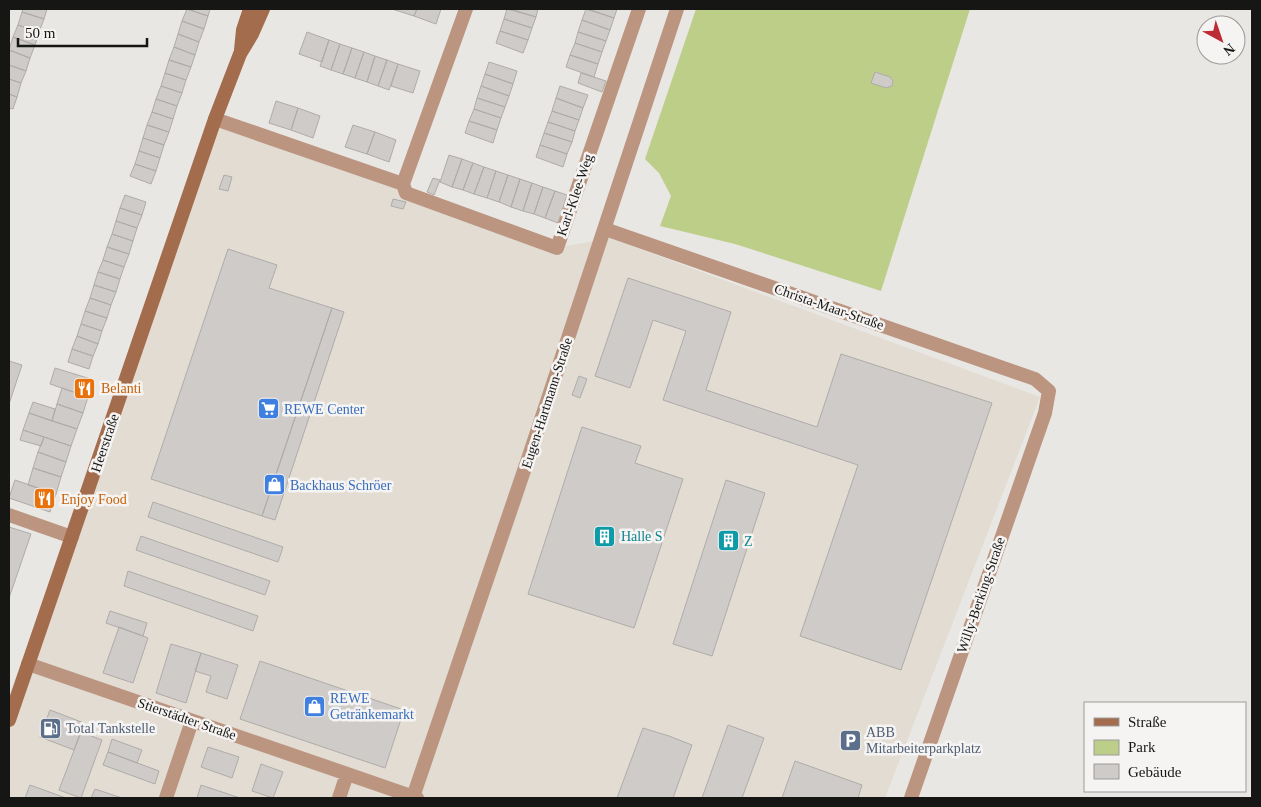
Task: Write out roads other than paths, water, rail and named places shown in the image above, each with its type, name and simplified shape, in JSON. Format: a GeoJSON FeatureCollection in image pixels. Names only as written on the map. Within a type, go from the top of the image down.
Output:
{"type":"FeatureCollection","features":[{"type":"Feature","properties":{"kind":"main road","name":"Heerstraße"},"geometry":{"type":"LineString","coordinates":[[240,54],[243,30],[250,9]]}},
{"type":"Feature","properties":{"kind":"main road","name":"Heerstraße"},"geometry":{"type":"LineString","coordinates":[[9,720],[215,119],[240,54],[252,34],[262,9]]}},
{"type":"Feature","properties":{"kind":"street"},"geometry":{"type":"LineString","coordinates":[[403,184],[466,9]]}},
{"type":"Feature","properties":{"kind":"street","name":"Karl-Klee-Weg"},"geometry":{"type":"LineString","coordinates":[[215,119],[403,184],[406,193],[557,248],[639,9]]}},
{"type":"Feature","properties":{"kind":"street","name":"Eugen-Hartmann-Straße"},"geometry":{"type":"LineString","coordinates":[[415,798],[677,9]]}},
{"type":"Feature","properties":{"kind":"street","name":"Christa-Maar-Straße"},"geometry":{"type":"LineString","coordinates":[[605,229],[1034,379],[1049,391]]}},
{"type":"Feature","properties":{"kind":"street","name":"Willy-Berking-Straße"},"geometry":{"type":"LineString","coordinates":[[911,798],[1045,413],[1049,391]]}},
{"type":"Feature","properties":{"kind":"street"},"geometry":{"type":"LineString","coordinates":[[9,515],[72,537]]}},
{"type":"Feature","properties":{"kind":"street","name":"Stierstädter Straße"},"geometry":{"type":"LineString","coordinates":[[28,664],[415,798]]}},
{"type":"Feature","properties":{"kind":"street"},"geometry":{"type":"LineString","coordinates":[[166,798],[192,721]]}},
{"type":"Feature","properties":{"kind":"street"},"geometry":{"type":"LineString","coordinates":[[339,798],[347,774]]}},
{"type":"Feature","properties":{"kind":"place","name":"Belanti"},"geometry":{"type":"Point","coordinates":[85,388]}},
{"type":"Feature","properties":{"kind":"place","name":"REWE Center"},"geometry":{"type":"Point","coordinates":[268,409]}},
{"type":"Feature","properties":{"kind":"place","name":"Backhaus Schröer"},"geometry":{"type":"Point","coordinates":[274,485]}},
{"type":"Feature","properties":{"kind":"place","name":"Enjoy Food"},"geometry":{"type":"Point","coordinates":[45,499]}},
{"type":"Feature","properties":{"kind":"place","name":"Halle S"},"geometry":{"type":"Point","coordinates":[605,536]}},
{"type":"Feature","properties":{"kind":"place","name":"Z"},"geometry":{"type":"Point","coordinates":[728,541]}},
{"type":"Feature","properties":{"kind":"place","name":"REWE Getränkemarkt"},"geometry":{"type":"Point","coordinates":[314,706]}},
{"type":"Feature","properties":{"kind":"place","name":"Total Tankstelle"},"geometry":{"type":"Point","coordinates":[50,728]}},
{"type":"Feature","properties":{"kind":"place","name":"ABB Mitarbeiterparkplatz"},"geometry":{"type":"Point","coordinates":[850,740]}}]}
